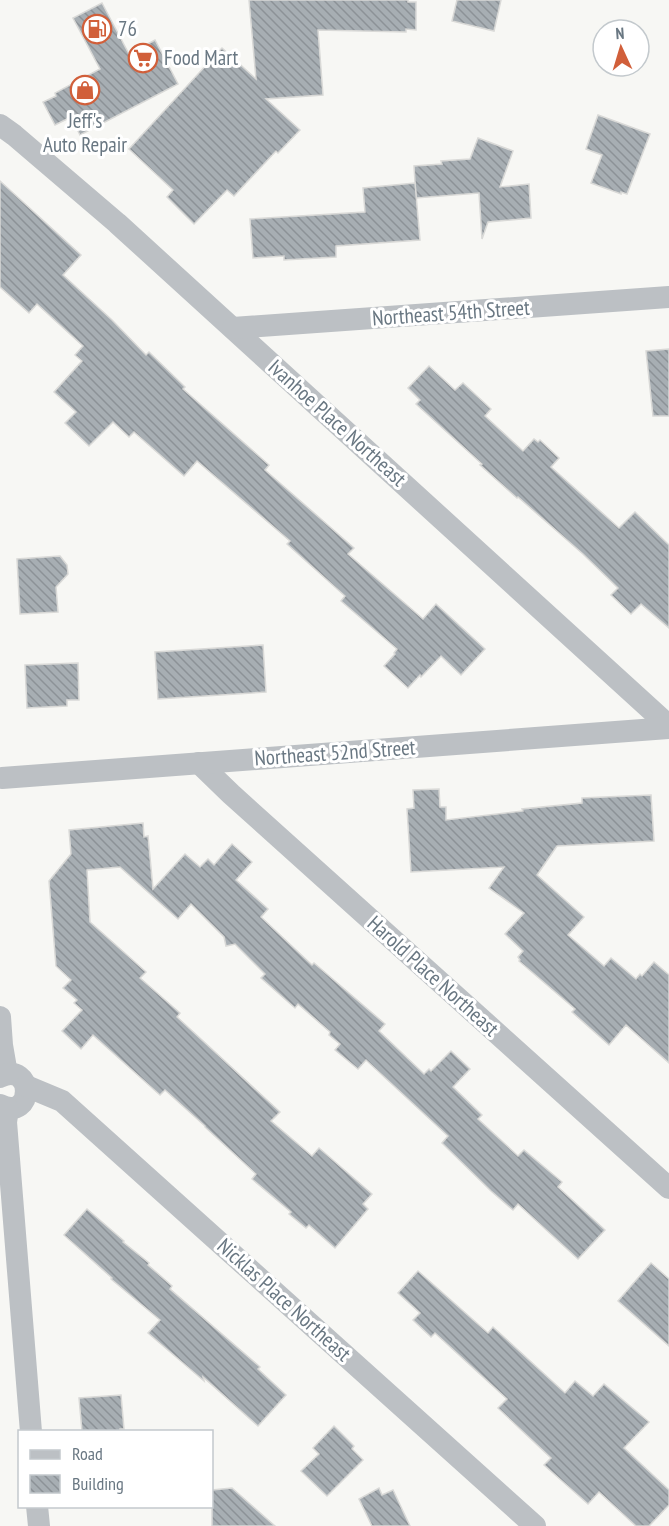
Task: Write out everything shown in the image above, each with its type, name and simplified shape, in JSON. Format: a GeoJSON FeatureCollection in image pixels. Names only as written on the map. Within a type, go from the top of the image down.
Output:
{"type":"FeatureCollection","features":[{"type":"Feature","properties":{"kind":"street","name":"Ivanhoe Place Northeast"},"geometry":{"type":"LineString","coordinates":[[0,125],[117,223],[669,727]]}},
{"type":"Feature","properties":{"kind":"street","name":"Northeast 54th Street"},"geometry":{"type":"LineString","coordinates":[[233,328],[669,297]]}},
{"type":"Feature","properties":{"kind":"street","name":"Northeast 52nd Street"},"geometry":{"type":"LineString","coordinates":[[1,778],[669,727]]}},
{"type":"Feature","properties":{"kind":"street","name":"Harold Place Northeast"},"geometry":{"type":"LineString","coordinates":[[199,763],[669,1188]]}},
{"type":"Feature","properties":{"kind":"street"},"geometry":{"type":"LineString","coordinates":[[0,1017],[2,1046],[11,1079],[27,1091],[19,1106],[4,1107],[31,1430]]}},
{"type":"Feature","properties":{"kind":"street","name":"Nicklas Place Northeast"},"geometry":{"type":"LineString","coordinates":[[11,1079],[62,1101],[535,1526]]}},
{"type":"Feature","properties":{"kind":"street"},"geometry":{"type":"LineString","coordinates":[[37,1508],[39,1526]]}},
{"type":"Feature","properties":{"kind":"building"},"geometry":{"type":"Polygon","coordinates":[[[249,0],[408,0],[408,2],[416,2],[416,30],[406,29],[406,32],[318,30],[323,95],[266,99],[300,130],[278,153],[276,151],[234,196],[227,190],[194,224],[167,197],[173,190],[129,149],[222,48],[256,79],[249,0]]]}},
{"type":"Feature","properties":{"kind":"building"},"geometry":{"type":"Polygon","coordinates":[[[457,0],[501,0],[494,31],[452,21],[457,0]]]}},
{"type":"Feature","properties":{"kind":"building"},"geometry":{"type":"Polygon","coordinates":[[[102,3],[129,54],[155,40],[178,84],[80,135],[75,125],[72,127],[67,119],[55,125],[43,102],[100,69],[73,18],[102,3]]]}},
{"type":"Feature","properties":{"kind":"building"},"geometry":{"type":"Polygon","coordinates":[[[598,115],[650,134],[627,194],[591,183],[602,155],[586,149],[598,115]]]}},
{"type":"Feature","properties":{"kind":"building"},"geometry":{"type":"Polygon","coordinates":[[[478,138],[513,151],[500,187],[529,184],[531,218],[488,222],[482,239],[479,193],[416,198],[414,166],[470,159],[478,138]]]}},
{"type":"Feature","properties":{"kind":"building"},"geometry":{"type":"Polygon","coordinates":[[[0,181],[81,255],[63,275],[146,355],[149,352],[185,387],[183,389],[269,465],[265,470],[354,548],[348,554],[423,619],[436,604],[485,649],[461,675],[441,656],[408,688],[384,666],[397,649],[341,601],[345,596],[287,544],[290,541],[197,461],[184,476],[134,432],[129,437],[113,422],[89,446],[65,423],[76,412],[54,392],[82,361],[75,355],[83,346],[37,304],[29,313],[0,287],[0,181]]]}},
{"type":"Feature","properties":{"kind":"building"},"geometry":{"type":"Polygon","coordinates":[[[415,183],[420,240],[336,246],[336,257],[284,260],[284,256],[253,258],[250,219],[365,212],[363,188],[415,183]]]}},
{"type":"Feature","properties":{"kind":"building"},"geometry":{"type":"Polygon","coordinates":[[[669,349],[669,416],[653,416],[646,351],[669,349]]]}},
{"type":"Feature","properties":{"kind":"building"},"geometry":{"type":"Polygon","coordinates":[[[429,366],[455,390],[463,383],[491,409],[485,416],[523,451],[534,439],[538,442],[540,440],[559,458],[551,467],[619,528],[635,512],[669,545],[669,628],[641,604],[631,614],[611,595],[618,588],[583,554],[480,465],[482,464],[416,404],[420,400],[408,388],[429,366]]]}},
{"type":"Feature","properties":{"kind":"building"},"geometry":{"type":"Polygon","coordinates":[[[60,556],[67,565],[68,574],[56,587],[58,612],[20,614],[17,559],[60,556]]]}},
{"type":"Feature","properties":{"kind":"building"},"geometry":{"type":"Polygon","coordinates":[[[263,645],[266,692],[158,699],[155,652],[263,645]]]}},
{"type":"Feature","properties":{"kind":"building"},"geometry":{"type":"Polygon","coordinates":[[[78,663],[79,700],[67,700],[67,706],[27,708],[25,665],[78,663]]]}},
{"type":"Feature","properties":{"kind":"building"},"geometry":{"type":"Polygon","coordinates":[[[439,789],[440,807],[446,807],[446,820],[582,803],[582,798],[651,795],[654,841],[557,846],[537,875],[584,917],[568,935],[604,966],[611,958],[636,979],[640,974],[642,976],[654,962],[669,975],[669,1063],[626,1025],[609,1045],[572,1012],[575,1009],[519,961],[518,957],[523,951],[505,934],[524,913],[489,888],[504,867],[411,872],[407,809],[414,808],[413,790],[439,789]]]}},
{"type":"Feature","properties":{"kind":"building"},"geometry":{"type":"Polygon","coordinates":[[[143,823],[144,837],[148,836],[153,889],[185,854],[200,867],[208,859],[214,865],[232,844],[252,862],[236,880],[268,909],[261,917],[312,965],[314,963],[385,1024],[379,1031],[424,1074],[429,1069],[431,1071],[451,1051],[470,1069],[453,1087],[482,1115],[478,1119],[518,1156],[524,1150],[562,1182],[558,1187],[605,1230],[578,1259],[518,1204],[513,1210],[491,1191],[442,1143],[448,1136],[366,1060],[358,1069],[335,1050],[340,1044],[329,1035],[330,1032],[298,1004],[295,1008],[261,978],[265,974],[235,944],[226,946],[224,937],[191,904],[178,919],[120,867],[87,870],[90,922],[146,972],[140,978],[180,1013],[177,1017],[280,1112],[271,1121],[312,1156],[319,1148],[372,1194],[363,1204],[368,1209],[335,1248],[309,1225],[306,1228],[289,1214],[291,1212],[252,1179],[256,1174],[165,1090],[160,1095],[93,1035],[81,1049],[62,1031],[82,1010],[74,1003],[77,1000],[63,988],[71,980],[56,966],[49,881],[71,854],[69,830],[143,823]]]}},
{"type":"Feature","properties":{"kind":"building"},"geometry":{"type":"Polygon","coordinates":[[[87,1209],[149,1263],[148,1265],[172,1286],[170,1289],[260,1367],[258,1369],[286,1395],[258,1426],[203,1377],[204,1381],[148,1333],[160,1320],[64,1235],[87,1209]]]}},
{"type":"Feature","properties":{"kind":"building"},"geometry":{"type":"Polygon","coordinates":[[[651,1263],[669,1279],[669,1346],[618,1301],[651,1263]]]}},
{"type":"Feature","properties":{"kind":"building"},"geometry":{"type":"Polygon","coordinates":[[[418,1271],[488,1333],[493,1327],[565,1393],[575,1381],[593,1396],[604,1384],[649,1422],[624,1448],[669,1490],[669,1505],[649,1526],[636,1526],[599,1492],[588,1504],[544,1465],[551,1458],[498,1408],[507,1399],[435,1333],[431,1337],[413,1320],[420,1313],[398,1293],[418,1271]]]}},
{"type":"Feature","properties":{"kind":"building"},"geometry":{"type":"Polygon","coordinates":[[[121,1395],[124,1429],[82,1430],[79,1398],[121,1395]]]}},
{"type":"Feature","properties":{"kind":"building"},"geometry":{"type":"Polygon","coordinates":[[[334,1426],[354,1446],[352,1449],[363,1460],[327,1496],[301,1471],[319,1454],[313,1448],[334,1426]]]}},
{"type":"Feature","properties":{"kind":"building"},"geometry":{"type":"Polygon","coordinates":[[[232,1488],[275,1526],[212,1526],[213,1490],[232,1488]]]}},
{"type":"Feature","properties":{"kind":"building"},"geometry":{"type":"Polygon","coordinates":[[[379,1488],[382,1495],[393,1490],[410,1526],[372,1526],[359,1499],[379,1488]]]}},
{"type":"Feature","properties":{"kind":"place","name":"76"},"geometry":{"type":"Point","coordinates":[97,29]}},
{"type":"Feature","properties":{"kind":"place","name":"Food Mart"},"geometry":{"type":"Point","coordinates":[143,58]}},
{"type":"Feature","properties":{"kind":"place","name":"Jeff's Auto Repair"},"geometry":{"type":"Point","coordinates":[85,90]}}]}
